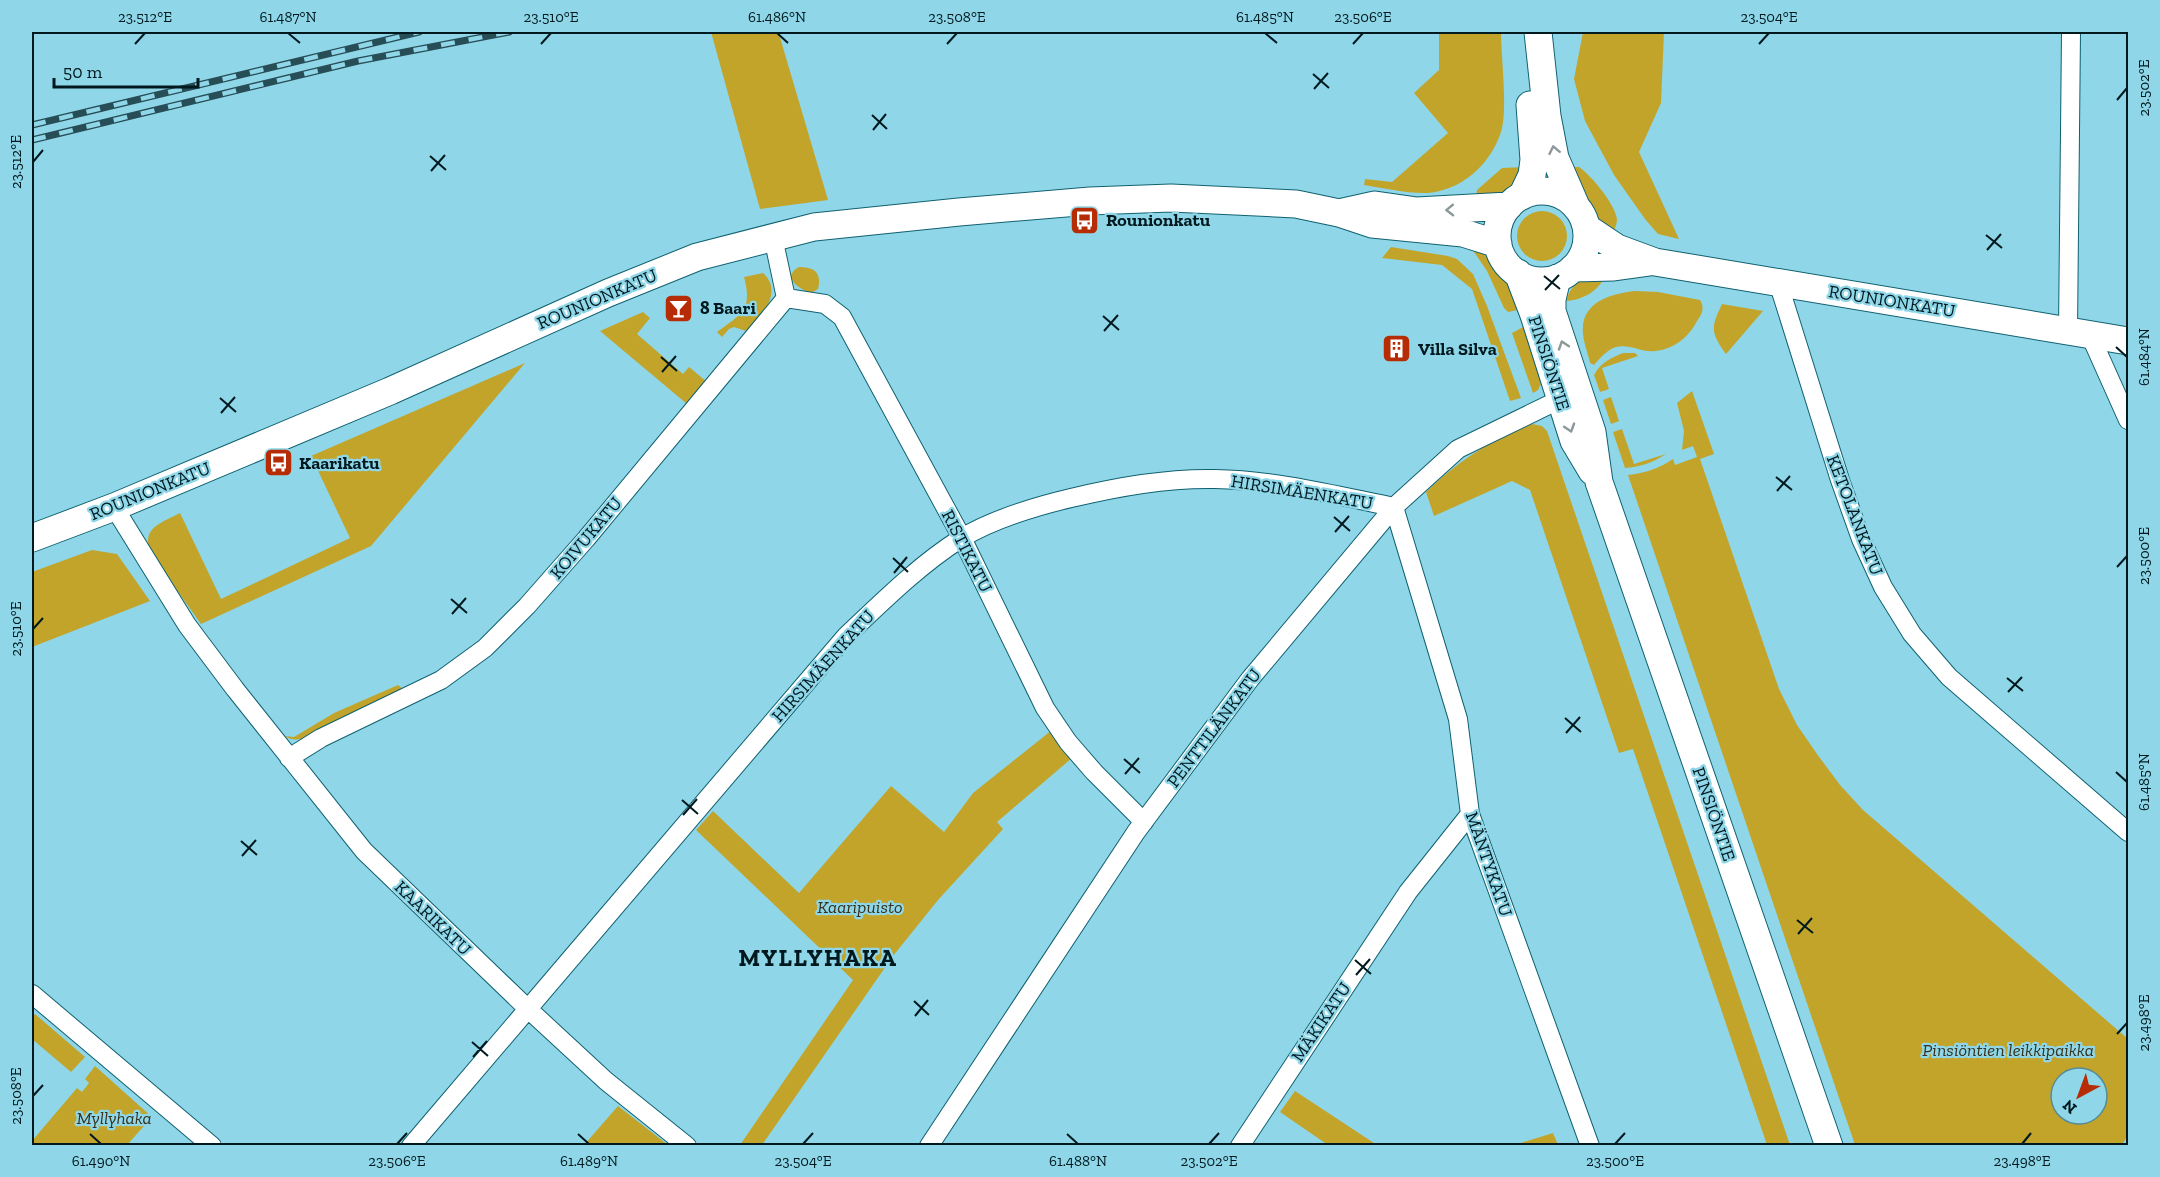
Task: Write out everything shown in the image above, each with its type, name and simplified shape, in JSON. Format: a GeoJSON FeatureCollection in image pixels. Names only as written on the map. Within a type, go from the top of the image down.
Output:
{"type":"FeatureCollection","features":[{"type":"Feature","properties":{"kind":"main road"},"geometry":{"type":"LineString","coordinates":[[1525,32],[1534,160],[1532,176],[1501,218],[1498,244],[1509,266],[1531,279],[1544,280],[1565,273],[1582,257],[1587,228],[1583,215],[1575,204],[1555,159],[1546,116],[1538,32]]}},
{"type":"Feature","properties":{"kind":"main road"},"geometry":{"type":"LineString","coordinates":[[1515,201],[1535,191],[1550,191],[1575,204]]}},
{"type":"Feature","properties":{"kind":"main road","name":"ROUNIONKATU"},"geometry":{"type":"LineString","coordinates":[[32,538],[114,507],[390,391],[597,298],[686,261],[814,227],[1090,201],[1171,198],[1296,204],[1339,213],[1372,225],[1464,233],[1498,244]]}},
{"type":"Feature","properties":{"kind":"main road","name":"ROUNIONKATU"},"geometry":{"type":"LineString","coordinates":[[1339,213],[1375,205],[1417,211],[1515,201]]}},
{"type":"Feature","properties":{"kind":"main road","name":"ROUNIONKATU"},"geometry":{"type":"LineString","coordinates":[[1587,228],[1617,248],[1654,262],[2128,340]]}},
{"type":"Feature","properties":{"kind":"main road","name":"ROUNIONKATU"},"geometry":{"type":"LineString","coordinates":[[1565,273],[1654,262]]}},
{"type":"Feature","properties":{"kind":"main road","name":"PINSIÖNTIE"},"geometry":{"type":"LineString","coordinates":[[1518,273],[1569,395],[1592,432],[1599,482],[1829,1146]]}},
{"type":"Feature","properties":{"kind":"main road","name":"PINSIÖNTIE"},"geometry":{"type":"LineString","coordinates":[[1565,273],[1552,311],[1569,395]]}},
{"type":"Feature","properties":{"kind":"street"},"geometry":{"type":"LineString","coordinates":[[2071,32],[2079,333],[2128,420]]}},
{"type":"Feature","properties":{"kind":"street"},"geometry":{"type":"LineString","coordinates":[[773,237],[786,298]]}},
{"type":"Feature","properties":{"kind":"street","name":"KETOLANKATU"},"geometry":{"type":"LineString","coordinates":[[1778,282],[1840,480],[1861,539],[1883,587],[1912,634],[1949,677],[2128,832]]}},
{"type":"Feature","properties":{"kind":"street","name":"RISTIKATU"},"geometry":{"type":"LineString","coordinates":[[786,298],[825,304],[842,317],[962,538],[1045,708],[1068,742],[1094,772],[1144,822]]}},
{"type":"Feature","properties":{"kind":"street","name":"KOIVUKATU"},"geometry":{"type":"LineString","coordinates":[[289,758],[321,738],[441,680],[485,648],[527,606],[586,539],[786,298]]}},
{"type":"Feature","properties":{"kind":"street","name":"PENTTILÄNKATU"},"geometry":{"type":"LineString","coordinates":[[928,1146],[1144,822],[1250,679],[1394,507],[1458,449],[1569,395]]}},
{"type":"Feature","properties":{"kind":"street","name":"HIRSIMÄENKATU"},"geometry":{"type":"LineString","coordinates":[[411,1146],[846,636],[885,598],[962,538],[1024,511],[1144,483],[1214,479],[1255,482],[1322,492],[1394,507]]}},
{"type":"Feature","properties":{"kind":"street","name":"KAARIKATU"},"geometry":{"type":"LineString","coordinates":[[114,507],[187,624],[235,689],[364,851],[606,1081],[687,1146]]}},
{"type":"Feature","properties":{"kind":"street","name":"MÄNTYKATU"},"geometry":{"type":"LineString","coordinates":[[1394,507],[1458,719],[1470,814],[1590,1146]]}},
{"type":"Feature","properties":{"kind":"street","name":"MÄKIKATU"},"geometry":{"type":"LineString","coordinates":[[1240,1146],[1408,892],[1470,814]]}},
{"type":"Feature","properties":{"kind":"street"},"geometry":{"type":"LineString","coordinates":[[32,994],[212,1146]]}},
{"type":"Feature","properties":{"kind":"green space"},"geometry":{"type":"Polygon","coordinates":[[[711,32],[787,32],[779,34],[828,200],[760,209],[711,32]]]}},
{"type":"Feature","properties":{"kind":"green space"},"geometry":{"type":"Polygon","coordinates":[[[1439,32],[1501,32],[1504,111],[1501,132],[1496,144],[1490,155],[1473,174],[1452,187],[1440,191],[1412,193],[1364,185],[1365,179],[1392,182],[1448,133],[1414,93],[1439,70],[1439,32]]]}},
{"type":"Feature","properties":{"kind":"green space"},"geometry":{"type":"Polygon","coordinates":[[[1583,32],[1664,32],[1661,103],[1639,152],[1679,239],[1658,234],[1645,219],[1614,175],[1585,121],[1574,79],[1583,32]]]}},
{"type":"Feature","properties":{"kind":"green space"},"geometry":{"type":"Polygon","coordinates":[[[1526,167],[1516,182],[1506,191],[1476,200],[1477,190],[1502,168],[1526,167]]]}},
{"type":"Feature","properties":{"kind":"green space"},"geometry":{"type":"Polygon","coordinates":[[[1570,167],[1579,167],[1584,171],[1607,198],[1617,219],[1613,233],[1592,212],[1570,167]]]}},
{"type":"Feature","properties":{"kind":"green space"},"geometry":{"type":"Polygon","coordinates":[[[1537,211],[1547,211],[1560,218],[1567,231],[1567,241],[1560,254],[1547,261],[1537,261],[1528,257],[1521,250],[1517,241],[1517,231],[1521,222],[1528,215],[1537,211]]]}},
{"type":"Feature","properties":{"kind":"green space"},"geometry":{"type":"Polygon","coordinates":[[[1391,247],[1448,256],[1457,259],[1473,274],[1521,398],[1510,401],[1472,289],[1442,265],[1382,258],[1391,247]]]}},
{"type":"Feature","properties":{"kind":"green space"},"geometry":{"type":"Polygon","coordinates":[[[1472,249],[1486,252],[1498,263],[1523,309],[1508,312],[1504,308],[1487,271],[1472,249]]]}},
{"type":"Feature","properties":{"kind":"green space"},"geometry":{"type":"Polygon","coordinates":[[[799,267],[813,269],[816,272],[819,278],[818,289],[811,293],[801,289],[793,282],[791,275],[799,267]]]}},
{"type":"Feature","properties":{"kind":"green space"},"geometry":{"type":"Polygon","coordinates":[[[763,273],[769,280],[771,288],[771,296],[764,311],[749,332],[734,327],[722,337],[717,332],[738,316],[746,305],[744,277],[763,273]]]}},
{"type":"Feature","properties":{"kind":"green space"},"geometry":{"type":"Polygon","coordinates":[[[1605,276],[1598,287],[1589,294],[1566,301],[1572,288],[1580,281],[1605,276]]]}},
{"type":"Feature","properties":{"kind":"green space"},"geometry":{"type":"Polygon","coordinates":[[[1635,291],[1658,292],[1700,300],[1703,308],[1693,328],[1677,344],[1656,351],[1616,347],[1607,352],[1594,365],[1590,363],[1583,334],[1586,314],[1607,297],[1635,291]]]}},
{"type":"Feature","properties":{"kind":"green space"},"geometry":{"type":"Polygon","coordinates":[[[1722,304],[1763,311],[1726,354],[1717,340],[1714,329],[1722,304]]]}},
{"type":"Feature","properties":{"kind":"green space"},"geometry":{"type":"Polygon","coordinates":[[[643,312],[650,318],[637,334],[683,374],[689,367],[707,382],[687,404],[600,331],[643,312]]]}},
{"type":"Feature","properties":{"kind":"green space"},"geometry":{"type":"Polygon","coordinates":[[[1529,324],[1543,380],[1538,390],[1533,393],[1512,333],[1529,324]]]}},
{"type":"Feature","properties":{"kind":"green space"},"geometry":{"type":"Polygon","coordinates":[[[1623,353],[1635,353],[1638,356],[1602,368],[1609,389],[1600,392],[1594,375],[1603,364],[1623,353]]]}},
{"type":"Feature","properties":{"kind":"green space"},"geometry":{"type":"Polygon","coordinates":[[[525,363],[371,546],[201,624],[151,554],[148,545],[150,532],[180,513],[221,599],[350,538],[311,456],[525,363]]]}},
{"type":"Feature","properties":{"kind":"green space","name":"Pinsiöntien leikkipaikka"},"geometry":{"type":"Polygon","coordinates":[[[1692,391],[1714,454],[1700,459],[1779,689],[1797,725],[1817,754],[1840,785],[1863,810],[2128,1039],[2128,1135],[2122,1145],[1855,1145],[1628,475],[1651,470],[1673,459],[1675,465],[1697,457],[1693,446],[1682,450],[1684,431],[1677,403],[1692,391]]]}},
{"type":"Feature","properties":{"kind":"green space"},"geometry":{"type":"Polygon","coordinates":[[[1611,397],[1619,421],[1611,424],[1603,400],[1611,397]]]}},
{"type":"Feature","properties":{"kind":"green space"},"geometry":{"type":"Polygon","coordinates":[[[1532,424],[1542,426],[1547,431],[1790,1145],[1767,1145],[1633,749],[1619,753],[1530,490],[1512,481],[1434,516],[1426,492],[1476,452],[1532,424]]]}},
{"type":"Feature","properties":{"kind":"green space"},"geometry":{"type":"Polygon","coordinates":[[[1622,429],[1634,464],[1666,454],[1647,464],[1625,468],[1613,432],[1622,429]]]}},
{"type":"Feature","properties":{"kind":"green space"},"geometry":{"type":"Polygon","coordinates":[[[92,550],[117,554],[150,601],[32,647],[32,572],[92,550]]]}},
{"type":"Feature","properties":{"kind":"green space"},"geometry":{"type":"Polygon","coordinates":[[[398,685],[404,690],[309,737],[294,739],[285,736],[294,737],[334,713],[398,685]]]}},
{"type":"Feature","properties":{"kind":"green space","name":"Kaaripuisto"},"geometry":{"type":"Polygon","coordinates":[[[1052,730],[1072,758],[997,822],[1003,829],[938,900],[893,956],[762,1145],[740,1145],[853,980],[696,830],[713,811],[799,893],[891,786],[944,832],[973,793],[1052,730]]]}},
{"type":"Feature","properties":{"kind":"green space"},"geometry":{"type":"Polygon","coordinates":[[[35,1014],[85,1057],[71,1072],[32,1039],[32,1018],[35,1014]]]}},
{"type":"Feature","properties":{"kind":"green space","name":"Myllyhaka"},"geometry":{"type":"Polygon","coordinates":[[[95,1066],[152,1117],[127,1145],[32,1145],[32,1141],[77,1088],[82,1092],[89,1083],[85,1079],[95,1066]]]}},
{"type":"Feature","properties":{"kind":"green space"},"geometry":{"type":"Polygon","coordinates":[[[1295,1091],[1377,1145],[1328,1145],[1280,1112],[1295,1091]]]}},
{"type":"Feature","properties":{"kind":"green space"},"geometry":{"type":"Polygon","coordinates":[[[618,1106],[668,1145],[584,1145],[618,1106]]]}},
{"type":"Feature","properties":{"kind":"green space"},"geometry":{"type":"Polygon","coordinates":[[[1553,1133],[1558,1145],[1514,1145],[1553,1133]]]}},
{"type":"Feature","properties":{"kind":"railway"},"geometry":{"type":"LineString","coordinates":[[32,125],[419,32]]}},
{"type":"Feature","properties":{"kind":"railway"},"geometry":{"type":"LineString","coordinates":[[32,140],[358,61],[509,32]]}},
{"type":"Feature","properties":{"kind":"place","name":"Rounionkatu"},"geometry":{"type":"Point","coordinates":[1085,220]}},
{"type":"Feature","properties":{"kind":"place","name":"8 Baari"},"geometry":{"type":"Point","coordinates":[679,308]}},
{"type":"Feature","properties":{"kind":"place","name":"Villa Silva"},"geometry":{"type":"Point","coordinates":[1397,349]}},
{"type":"Feature","properties":{"kind":"place","name":"Kaarikatu"},"geometry":{"type":"Point","coordinates":[278,463]}},
{"type":"Feature","properties":{"kind":"district","name":"MYLLYHAKA"},"geometry":{"type":"Point","coordinates":[818,957]}}]}
